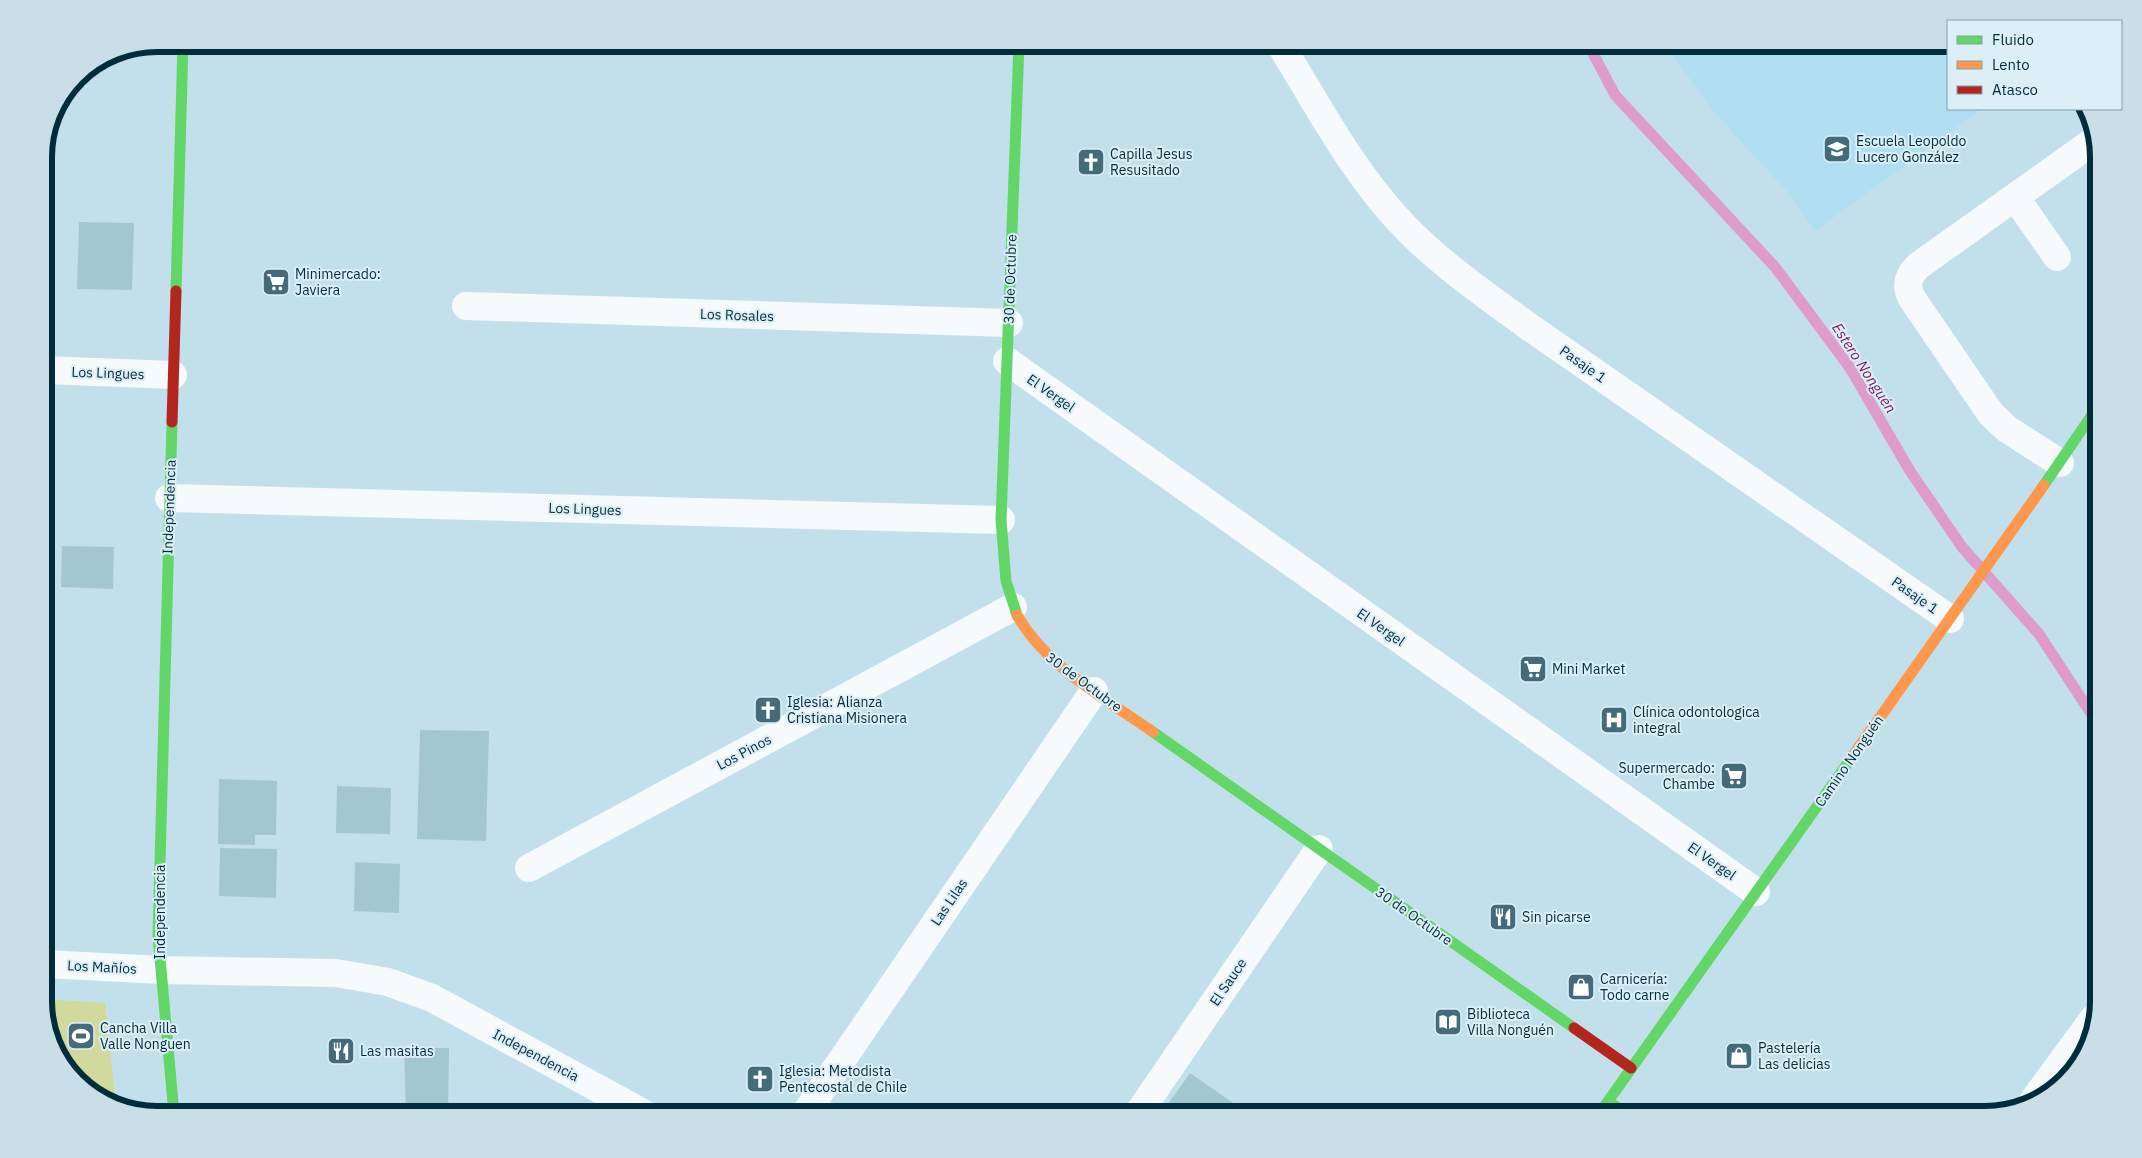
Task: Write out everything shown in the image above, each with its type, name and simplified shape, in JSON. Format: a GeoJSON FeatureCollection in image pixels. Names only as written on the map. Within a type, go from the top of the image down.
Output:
{"type":"FeatureCollection","features":[{"type":"Feature","properties":{"kind":"street","name":"Pasaje 1"},"geometry":{"type":"LineString","coordinates":[[1285,52],[1349,156],[1376,193],[1406,228],[1464,280],[1528,326],[1956,610]]}},
{"type":"Feature","properties":{"kind":"street","name":"Independencia"},"geometry":{"type":"LineString","coordinates":[[173,1106],[158,936],[183,53]]}},
{"type":"Feature","properties":{"kind":"street","name":"30 de Octubre"},"geometry":{"type":"LineString","coordinates":[[1019,53],[1001,520],[1002,562],[1006,587],[1013,607],[1025,630],[1038,648],[1054,662],[1631,1068]]}},
{"type":"Feature","properties":{"kind":"street"},"geometry":{"type":"LineString","coordinates":[[2060,463],[1998,422],[1908,292],[1907,282],[1911,273],[1918,266],[2088,144]]}},
{"type":"Feature","properties":{"kind":"street"},"geometry":{"type":"LineString","coordinates":[[2015,197],[2057,257]]}},
{"type":"Feature","properties":{"kind":"street","name":"Los Rosales"},"geometry":{"type":"LineString","coordinates":[[466,306],[1009,323]]}},
{"type":"Feature","properties":{"kind":"street","name":"El Vergel"},"geometry":{"type":"LineString","coordinates":[[1007,361],[1756,892]]}},
{"type":"Feature","properties":{"kind":"street","name":"Los Lingues"},"geometry":{"type":"LineString","coordinates":[[53,370],[173,375]]}},
{"type":"Feature","properties":{"kind":"street","name":"Camino Nonguén"},"geometry":{"type":"LineString","coordinates":[[1604,1106],[2089,419]]}},
{"type":"Feature","properties":{"kind":"street","name":"Los Lingues"},"geometry":{"type":"LineString","coordinates":[[169,498],[1001,520]]}},
{"type":"Feature","properties":{"kind":"street","name":"Los Pinos"},"geometry":{"type":"LineString","coordinates":[[529,868],[1013,607]]}},
{"type":"Feature","properties":{"kind":"street","name":"Las Lilas"},"geometry":{"type":"LineString","coordinates":[[810,1106],[1094,690]]}},
{"type":"Feature","properties":{"kind":"street","name":"El Sauce"},"geometry":{"type":"LineString","coordinates":[[1143,1106],[1319,849]]}},
{"type":"Feature","properties":{"kind":"street","name":"Los Mañíos"},"geometry":{"type":"LineString","coordinates":[[53,964],[161,970]]}},
{"type":"Feature","properties":{"kind":"street","name":"Independencia"},"geometry":{"type":"LineString","coordinates":[[161,970],[336,973],[388,982],[432,998],[630,1106]]}},
{"type":"Feature","properties":{"kind":"street"},"geometry":{"type":"LineString","coordinates":[[2042,1088],[2085,1031]]}},
{"type":"Feature","properties":{"kind":"street"},"geometry":{"type":"LineString","coordinates":[[1608,1101],[1615,1106]]}},
{"type":"Feature","properties":{"kind":"shaded area","name":"Escuela Leopoldo Lucero González"},"geometry":{"type":"Polygon","coordinates":[[[1671,52],[1947,52],[1947,110],[1981,110],[1815,231],[1784,188],[1711,109],[1671,52]]]}},
{"type":"Feature","properties":{"kind":"green space","name":"Cancha Villa Valle Nonguen"},"geometry":{"type":"Polygon","coordinates":[[[53,1000],[105,1003],[115,1096],[99,1088],[88,1079],[70,1059],[58,1034],[53,1007],[53,1000]]]}},
{"type":"Feature","properties":{"kind":"building"},"geometry":{"type":"Polygon","coordinates":[[[79,222],[134,223],[132,290],[77,289],[79,222]]]}},
{"type":"Feature","properties":{"kind":"building"},"geometry":{"type":"Polygon","coordinates":[[[62,546],[114,547],[113,589],[61,587],[62,546]]]}},
{"type":"Feature","properties":{"kind":"building"},"geometry":{"type":"Polygon","coordinates":[[[420,730],[489,731],[486,841],[417,839],[420,730]]]}},
{"type":"Feature","properties":{"kind":"building"},"geometry":{"type":"Polygon","coordinates":[[[219,779],[277,781],[276,835],[255,835],[255,845],[218,844],[219,779]]]}},
{"type":"Feature","properties":{"kind":"building"},"geometry":{"type":"Polygon","coordinates":[[[337,786],[391,788],[390,834],[336,833],[337,786]]]}},
{"type":"Feature","properties":{"kind":"building"},"geometry":{"type":"Polygon","coordinates":[[[220,848],[277,849],[276,898],[219,896],[220,848]]]}},
{"type":"Feature","properties":{"kind":"building"},"geometry":{"type":"Polygon","coordinates":[[[355,862],[400,864],[399,913],[354,911],[355,862]]]}},
{"type":"Feature","properties":{"kind":"building"},"geometry":{"type":"Polygon","coordinates":[[[404,1048],[449,1048],[448,1106],[406,1106],[404,1048]]]}},
{"type":"Feature","properties":{"kind":"building"},"geometry":{"type":"Polygon","coordinates":[[[1190,1073],[1237,1106],[1167,1106],[1190,1073]]]}},
{"type":"Feature","properties":{"kind":"waterway","name":"Estero Nonguén"},"geometry":{"type":"LineString","coordinates":[[1592,52],[1615,95],[1775,267],[1850,368],[1910,471],[1962,547],[2039,634],[2090,711]]}},
{"type":"Feature","properties":{"kind":"traffic: fast"},"geometry":{"type":"LineString","coordinates":[[176,291],[183,53]]}},
{"type":"Feature","properties":{"kind":"traffic: fast"},"geometry":{"type":"LineString","coordinates":[[1017,615],[1006,581],[1001,520],[1019,53]]}},
{"type":"Feature","properties":{"kind":"traffic: fast"},"geometry":{"type":"LineString","coordinates":[[2044,485],[2089,419]]}},
{"type":"Feature","properties":{"kind":"traffic: fast"},"geometry":{"type":"LineString","coordinates":[[172,422],[158,936],[173,1106]]}},
{"type":"Feature","properties":{"kind":"traffic: fast"},"geometry":{"type":"LineString","coordinates":[[1153,732],[1574,1028]]}},
{"type":"Feature","properties":{"kind":"traffic: fast"},"geometry":{"type":"LineString","coordinates":[[1605,1106],[1852,757]]}},
{"type":"Feature","properties":{"kind":"traffic: fast"},"geometry":{"type":"LineString","coordinates":[[1608,1101],[1615,1106]]}},
{"type":"Feature","properties":{"kind":"traffic: slow"},"geometry":{"type":"LineString","coordinates":[[1852,757],[2044,485]]}},
{"type":"Feature","properties":{"kind":"traffic: slow"},"geometry":{"type":"LineString","coordinates":[[1017,615],[1029,634],[1044,651],[1078,681],[1153,732]]}},
{"type":"Feature","properties":{"kind":"traffic: jam"},"geometry":{"type":"LineString","coordinates":[[172,422],[176,291]]}},
{"type":"Feature","properties":{"kind":"traffic: jam"},"geometry":{"type":"LineString","coordinates":[[1574,1028],[1631,1068]]}},
{"type":"Feature","properties":{"kind":"place","name":"Escuela Leopoldo Lucero González"},"geometry":{"type":"Point","coordinates":[1837,149]}},
{"type":"Feature","properties":{"kind":"place","name":"Capilla Jesus Resusitado"},"geometry":{"type":"Point","coordinates":[1091,162]}},
{"type":"Feature","properties":{"kind":"place","name":"Minimercado: Javiera"},"geometry":{"type":"Point","coordinates":[276,282]}},
{"type":"Feature","properties":{"kind":"place","name":"Mini Market"},"geometry":{"type":"Point","coordinates":[1533,669]}},
{"type":"Feature","properties":{"kind":"place","name":"Iglesia: Alianza Cristiana Misionera"},"geometry":{"type":"Point","coordinates":[768,710]}},
{"type":"Feature","properties":{"kind":"place","name":"Clínica odontologica integral"},"geometry":{"type":"Point","coordinates":[1614,720]}},
{"type":"Feature","properties":{"kind":"place","name":"Supermercado: Chambe"},"geometry":{"type":"Point","coordinates":[1734,776]}},
{"type":"Feature","properties":{"kind":"place","name":"Sin picarse"},"geometry":{"type":"Point","coordinates":[1503,917]}},
{"type":"Feature","properties":{"kind":"place","name":"Carnicería: Todo carne"},"geometry":{"type":"Point","coordinates":[1581,987]}},
{"type":"Feature","properties":{"kind":"place","name":"Biblioteca Villa Nonguén"},"geometry":{"type":"Point","coordinates":[1448,1022]}},
{"type":"Feature","properties":{"kind":"place","name":"Cancha Villa Valle Nonguen"},"geometry":{"type":"Point","coordinates":[81,1036]}},
{"type":"Feature","properties":{"kind":"place","name":"Las masitas"},"geometry":{"type":"Point","coordinates":[341,1051]}},
{"type":"Feature","properties":{"kind":"place","name":"Pastelería Las delicias"},"geometry":{"type":"Point","coordinates":[1739,1056]}},
{"type":"Feature","properties":{"kind":"place","name":"Iglesia: Metodista Pentecostal de Chile"},"geometry":{"type":"Point","coordinates":[760,1079]}}]}
